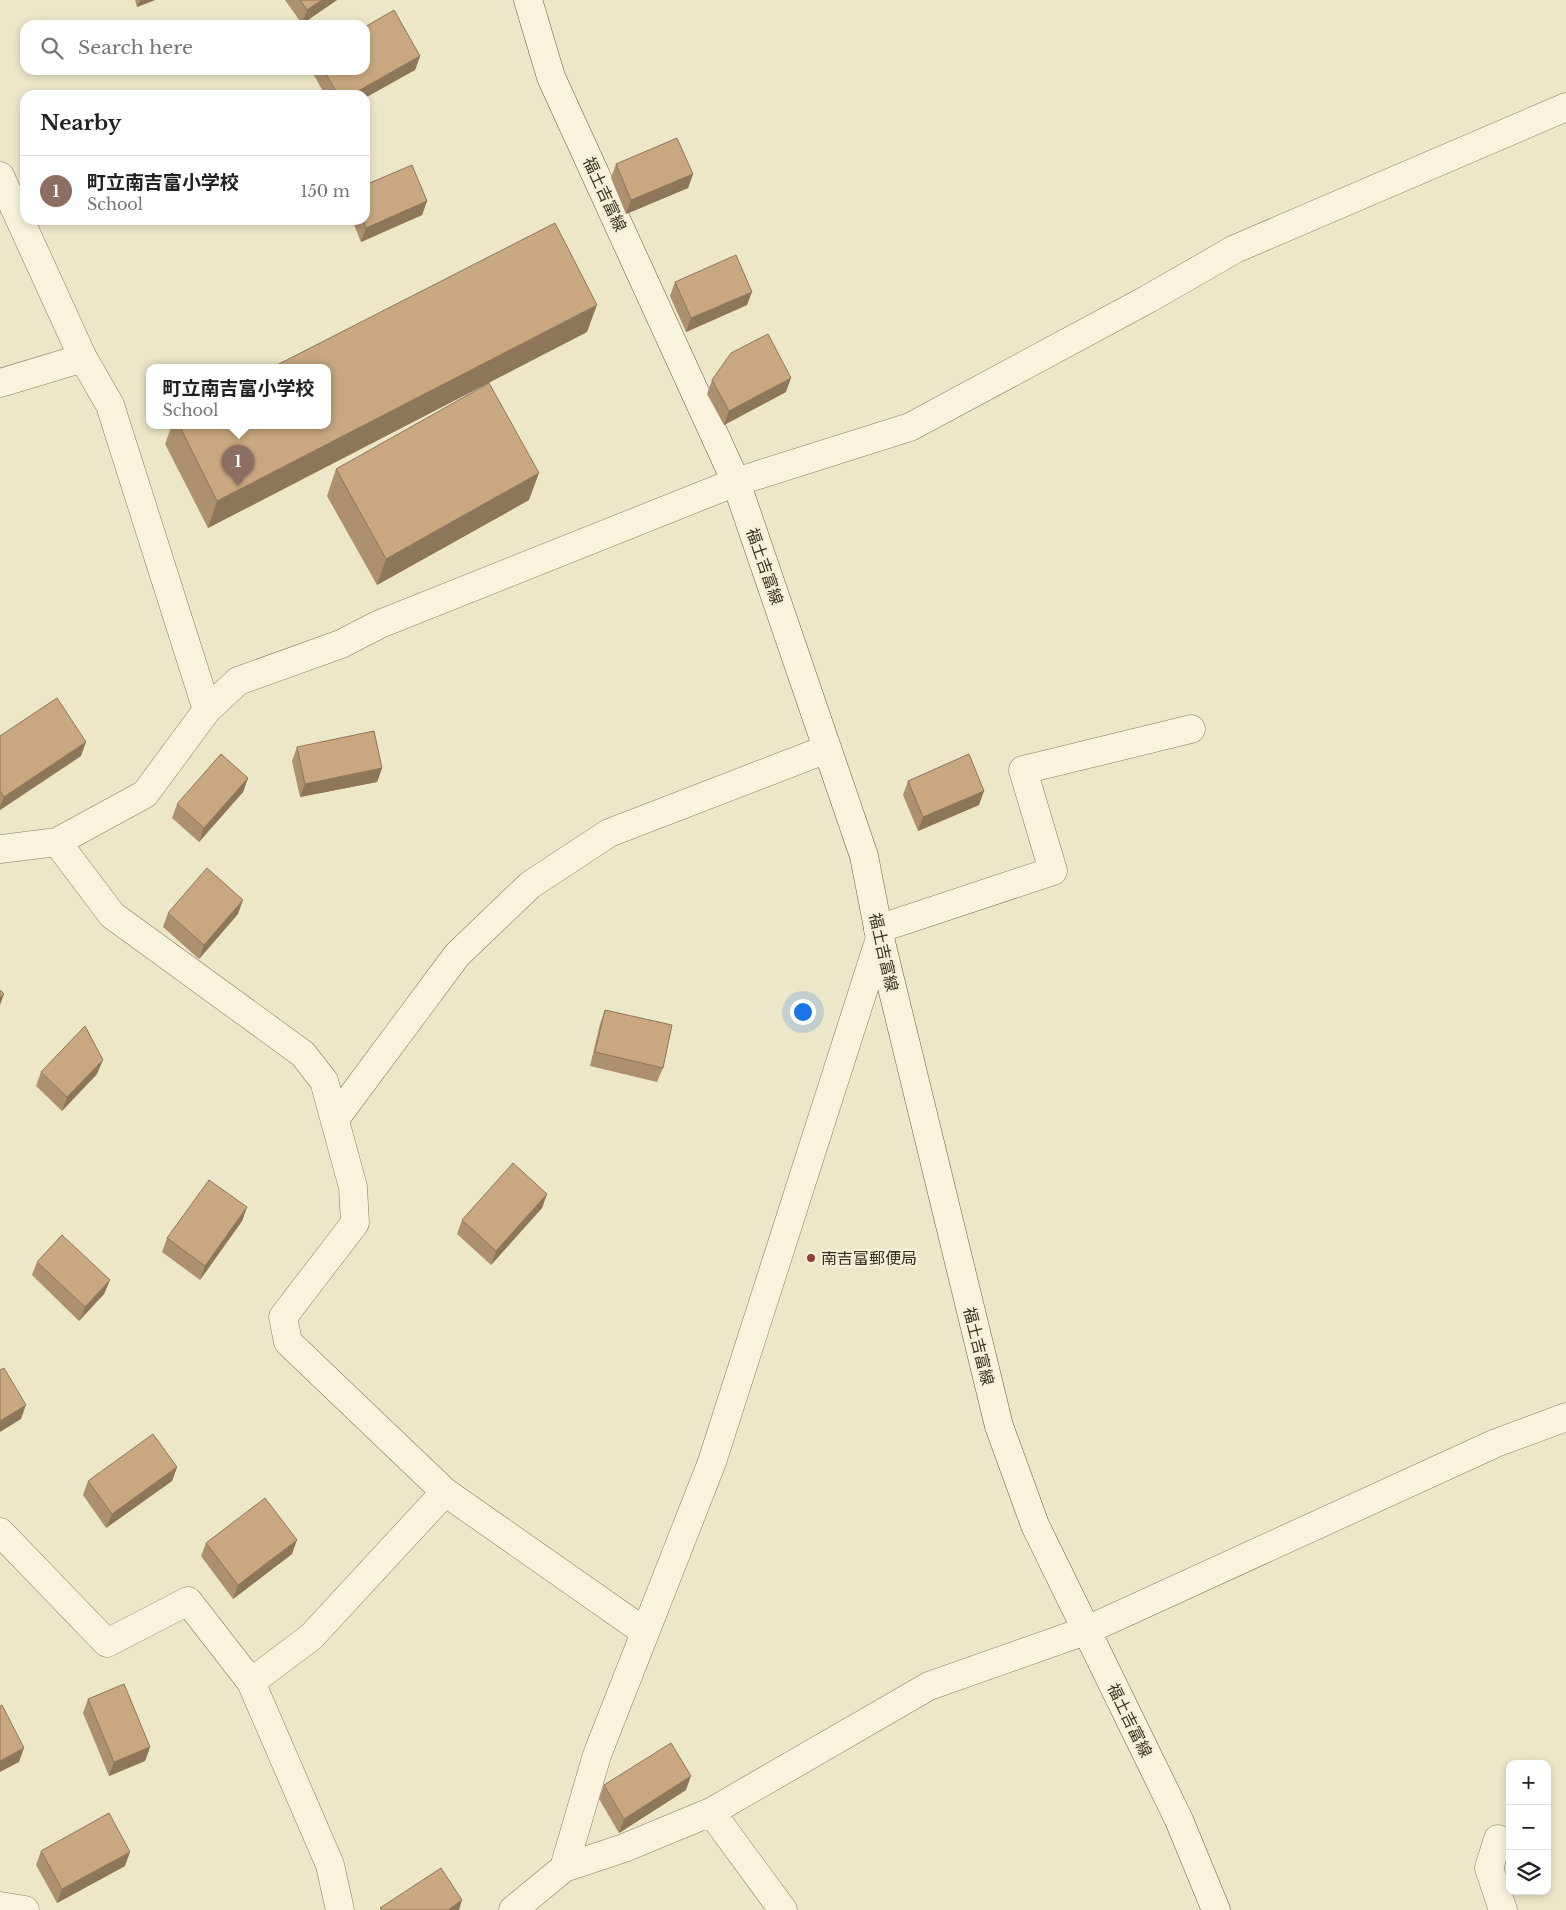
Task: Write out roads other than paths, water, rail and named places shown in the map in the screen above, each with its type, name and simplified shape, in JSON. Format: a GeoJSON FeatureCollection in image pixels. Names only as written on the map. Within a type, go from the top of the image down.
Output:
{"type":"FeatureCollection","features":[{"type":"Feature","properties":{"kind":"street","name":"福土吉富線"},"geometry":{"type":"LineString","coordinates":[[528,0],[551,77],[736,482],[864,856],[879,934],[999,1426],[1035,1525],[1085,1631],[1179,1820],[1216,1910]]}},
{"type":"Feature","properties":{"kind":"street"},"geometry":{"type":"LineString","coordinates":[[0,849],[57,842],[145,794],[207,710],[238,681],[341,644],[380,624],[736,482],[910,427],[1148,299],[1235,249],[1566,107]]}},
{"type":"Feature","properties":{"kind":"street"},"geometry":{"type":"LineString","coordinates":[[0,176],[20,220]]}},
{"type":"Feature","properties":{"kind":"street"},"geometry":{"type":"LineString","coordinates":[[22,225],[83,358],[110,405],[207,710]]}},
{"type":"Feature","properties":{"kind":"street"},"geometry":{"type":"LineString","coordinates":[[0,384],[83,358]]}},
{"type":"Feature","properties":{"kind":"street"},"geometry":{"type":"LineString","coordinates":[[564,1868],[597,1755],[712,1462],[879,934],[1053,871],[1023,770],[1191,729]]}},
{"type":"Feature","properties":{"kind":"street"},"geometry":{"type":"LineString","coordinates":[[335,1120],[457,955],[530,885],[609,833],[827,749]]}},
{"type":"Feature","properties":{"kind":"street"},"geometry":{"type":"LineString","coordinates":[[57,842],[112,915],[302,1054],[324,1081],[353,1187],[354,1223],[283,1317],[288,1342],[445,1492],[646,1632]]}},
{"type":"Feature","properties":{"kind":"street"},"geometry":{"type":"LineString","coordinates":[[513,1910],[564,1868],[624,1848],[711,1812],[930,1686],[1085,1631],[1496,1443],[1566,1417]]}},
{"type":"Feature","properties":{"kind":"street"},"geometry":{"type":"LineString","coordinates":[[251,1682],[312,1637],[445,1492]]}},
{"type":"Feature","properties":{"kind":"street"},"geometry":{"type":"LineString","coordinates":[[0,1532],[107,1643],[188,1601],[251,1682],[330,1865],[340,1910]]}},
{"type":"Feature","properties":{"kind":"street"},"geometry":{"type":"LineString","coordinates":[[711,1812],[783,1910]]}},
{"type":"Feature","properties":{"kind":"street"},"geometry":{"type":"LineString","coordinates":[[1498,1839],[1489,1868],[1503,1910]]}},
{"type":"Feature","properties":{"kind":"place","name":"町立南吉富小学校"},"geometry":{"type":"Point","coordinates":[238,486]}},
{"type":"Feature","properties":{"kind":"place","name":"南吉富郵便局"},"geometry":{"type":"Point","coordinates":[811,1258]}}]}
